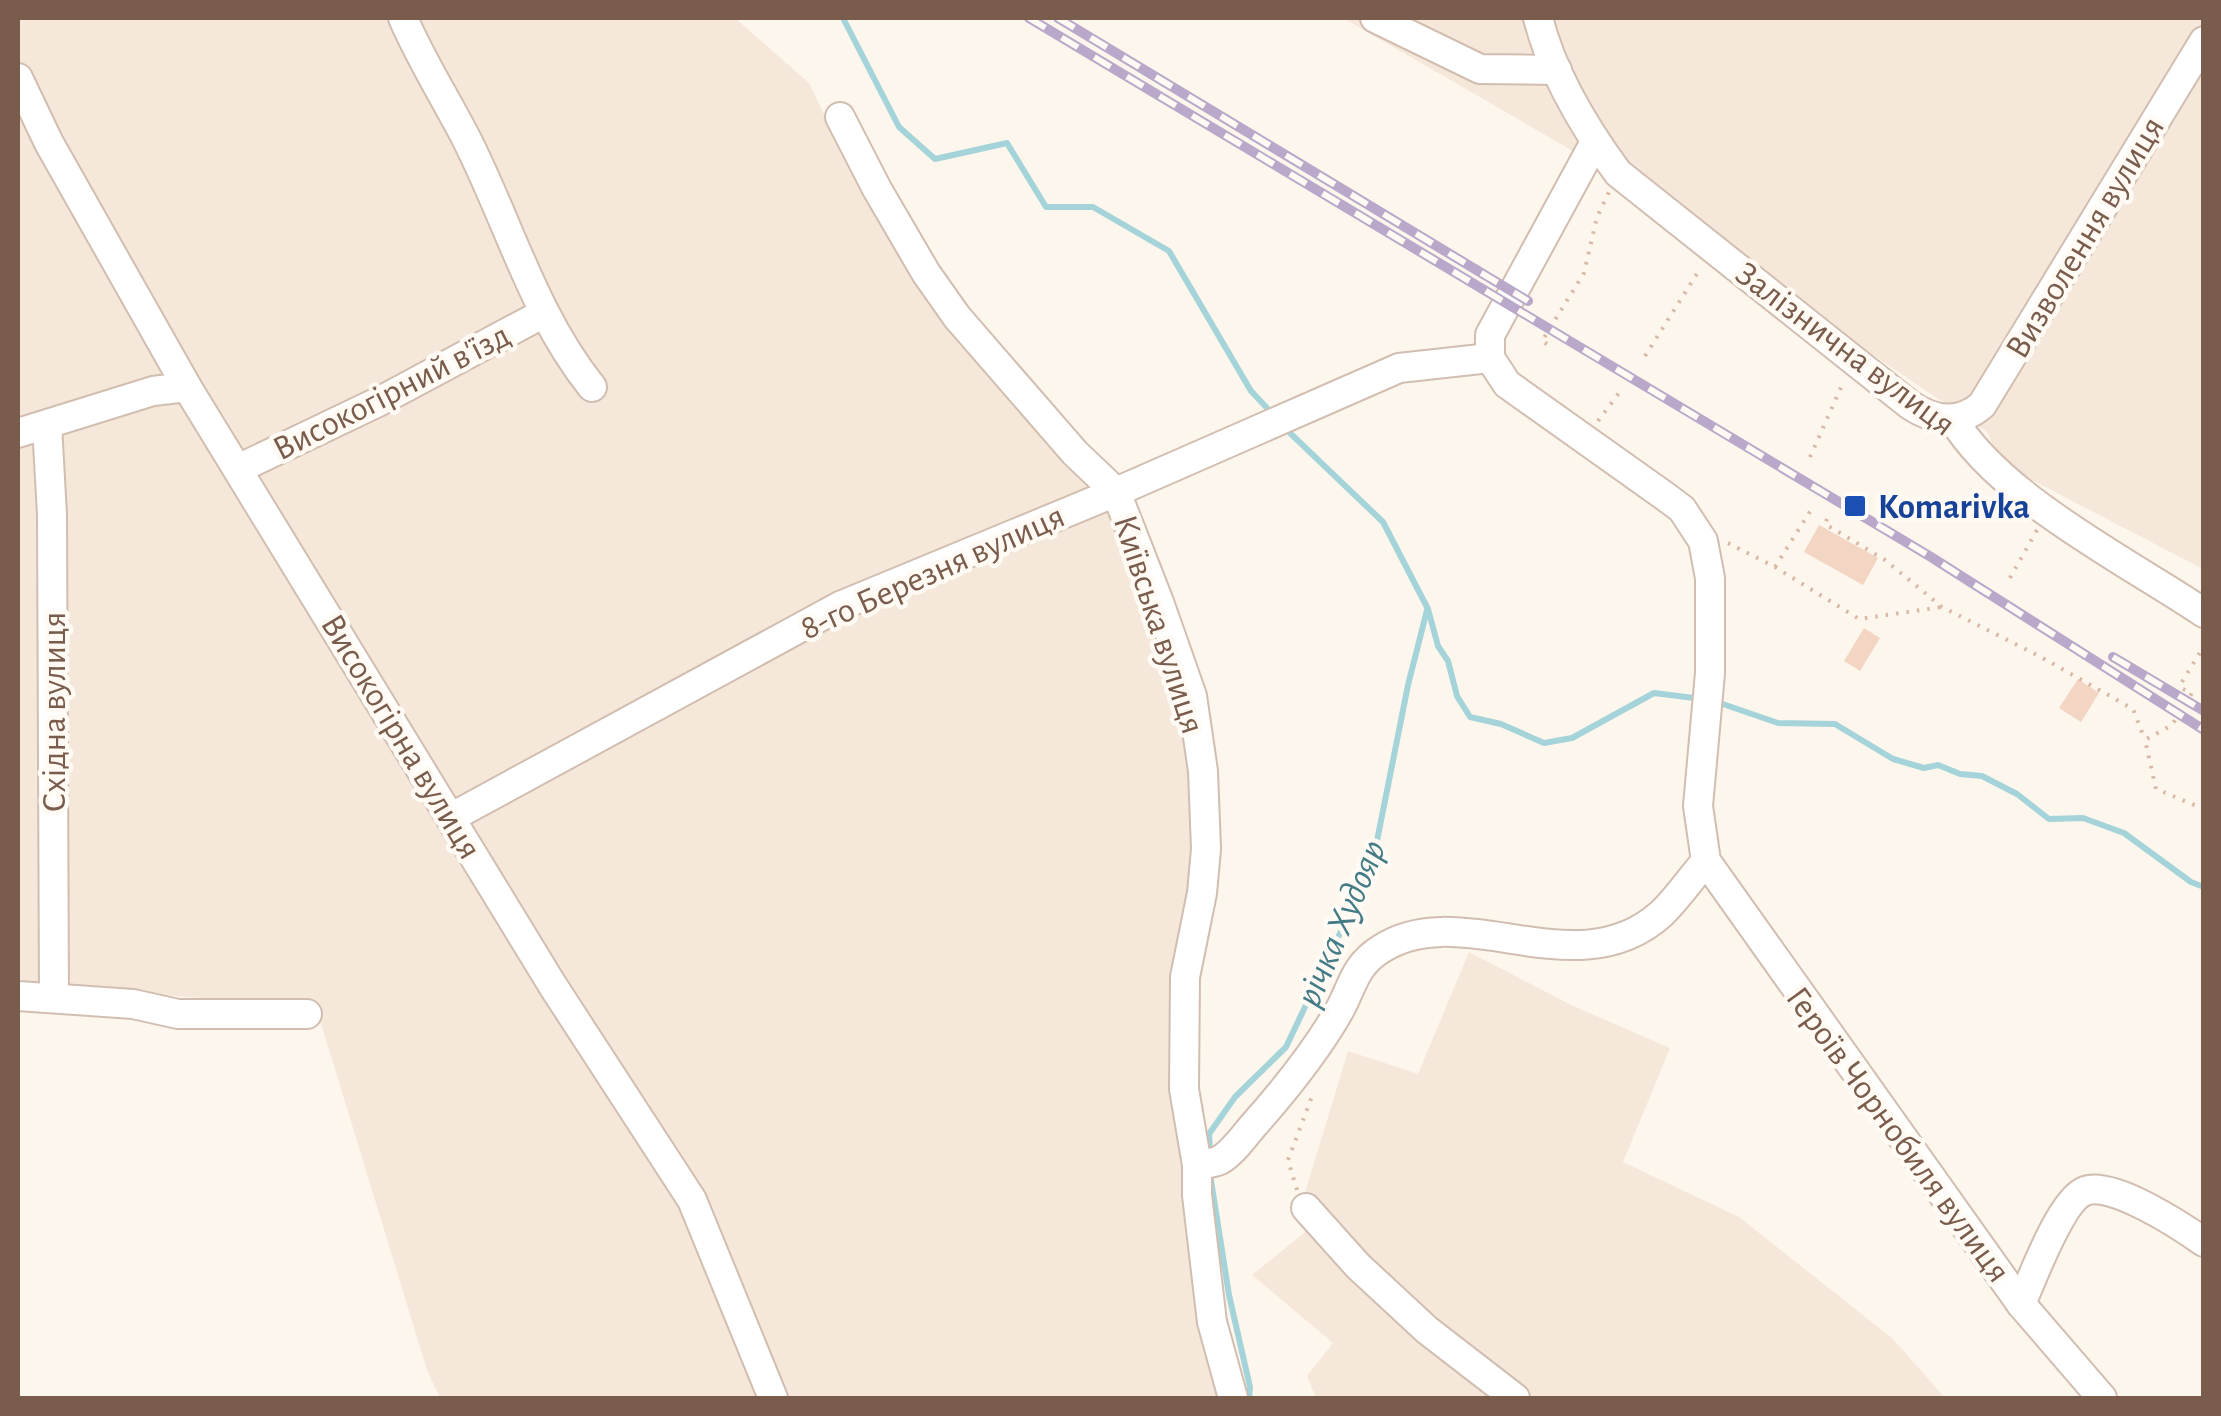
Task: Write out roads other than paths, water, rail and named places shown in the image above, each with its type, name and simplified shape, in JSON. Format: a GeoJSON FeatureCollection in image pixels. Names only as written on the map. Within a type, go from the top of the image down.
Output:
{"type":"FeatureCollection","features":[{"type":"Feature","properties":{"kind":"street","name":"Високогірний в'їзд"},"geometry":{"type":"LineString","coordinates":[[402,18],[468,141],[544,314],[569,359],[592,388]]}},
{"type":"Feature","properties":{"kind":"street"},"geometry":{"type":"LineString","coordinates":[[1375,18],[1480,69],[1557,70]]}},
{"type":"Feature","properties":{"kind":"street","name":"Залізнична вулиця"},"geometry":{"type":"LineString","coordinates":[[1538,18],[1557,70],[1595,142],[1618,173],[1923,414],[1953,419],[1976,449],[2046,512],[2204,613]]}},
{"type":"Feature","properties":{"kind":"street","name":"Визволення вулиця"},"geometry":{"type":"LineString","coordinates":[[1953,419],[1982,406],[2204,41]]}},
{"type":"Feature","properties":{"kind":"street","name":"Високогірна вулиця"},"geometry":{"type":"LineString","coordinates":[[18,78],[49,142],[188,387],[553,986],[692,1200],[773,1398]]}},
{"type":"Feature","properties":{"kind":"street","name":"Київська вулиця"},"geometry":{"type":"LineString","coordinates":[[840,117],[886,206],[957,317],[1075,453],[1116,492],[1159,602],[1198,725],[1206,849],[1202,893],[1185,977],[1184,1089],[1197,1165],[1212,1322],[1233,1398]]}},
{"type":"Feature","properties":{"kind":"street"},"geometry":{"type":"LineString","coordinates":[[1490,358],[1490,335],[1595,142]]}},
{"type":"Feature","properties":{"kind":"street","name":"Високогірний в'їзд"},"geometry":{"type":"LineString","coordinates":[[238,469],[544,314]]}},
{"type":"Feature","properties":{"kind":"street","name":"8-го Березня вулиця"},"geometry":{"type":"LineString","coordinates":[[452,817],[840,606],[1116,492],[1399,368],[1490,358]]}},
{"type":"Feature","properties":{"kind":"street","name":"Героїв Чорнобиля вулиця"},"geometry":{"type":"LineString","coordinates":[[1490,358],[1508,384],[1666,496],[1694,524],[1708,559],[1710,673],[1698,806],[1706,861],[2021,1304],[2102,1398]]}},
{"type":"Feature","properties":{"kind":"street"},"geometry":{"type":"LineString","coordinates":[[18,434],[153,391],[188,387]]}},
{"type":"Feature","properties":{"kind":"street","name":"Східна вулиця"},"geometry":{"type":"LineString","coordinates":[[48,426],[54,998]]}},
{"type":"Feature","properties":{"kind":"street"},"geometry":{"type":"LineString","coordinates":[[1197,1165],[1219,1160],[1286,1089],[1342,1006],[1354,974],[1384,946],[1430,932],[1583,946],[1630,933],[1660,914],[1706,861]]}},
{"type":"Feature","properties":{"kind":"street"},"geometry":{"type":"LineString","coordinates":[[18,996],[132,1004],[178,1014],[307,1014]]}},
{"type":"Feature","properties":{"kind":"street"},"geometry":{"type":"LineString","coordinates":[[2021,1304],[2070,1203],[2085,1190],[2104,1189],[2172,1220],[2204,1242]]}},
{"type":"Feature","properties":{"kind":"street"},"geometry":{"type":"LineString","coordinates":[[1306,1208],[1358,1266],[1427,1330],[1514,1398]]}},
{"type":"Feature","properties":{"kind":"waterway"},"geometry":{"type":"LineString","coordinates":[[843,18],[899,127],[935,159],[1007,143],[1046,207],[1093,207],[1169,251],[1251,391],[1267,408]]}},
{"type":"Feature","properties":{"kind":"waterway"},"geometry":{"type":"LineString","coordinates":[[1290,433],[1383,522],[1428,609],[1457,696],[1470,717],[1501,724],[1544,743],[1572,738],[1654,693],[1702,699]]}},
{"type":"Feature","properties":{"kind":"waterway","name":"річка Худояр"},"geometry":{"type":"LineString","coordinates":[[1210,1150],[1209,1134],[1235,1097],[1286,1047],[1372,866],[1427,610]]}},
{"type":"Feature","properties":{"kind":"waterway"},"geometry":{"type":"LineString","coordinates":[[1714,701],[1778,723],[1835,724],[1893,759],[1924,768],[1938,765],[1960,774],[1982,776],[2017,794],[2049,819],[2083,818],[2124,833],[2191,882],[2204,887]]}},
{"type":"Feature","properties":{"kind":"waterway","name":"річка Худояр"},"geometry":{"type":"LineString","coordinates":[[1210,1174],[1249,1398]]}},
{"type":"Feature","properties":{"kind":"railway"},"geometry":{"type":"LineString","coordinates":[[1029,18],[1931,557],[2204,730]]}},
{"type":"Feature","properties":{"kind":"railway"},"geometry":{"type":"LineString","coordinates":[[1058,18],[1528,301]]}},
{"type":"Feature","properties":{"kind":"railway"},"geometry":{"type":"LineString","coordinates":[[2113,657],[2204,711]]}},
{"type":"Feature","properties":{"kind":"place","name":"Komarivka"},"geometry":{"type":"Point","coordinates":[1855,506]}}]}
